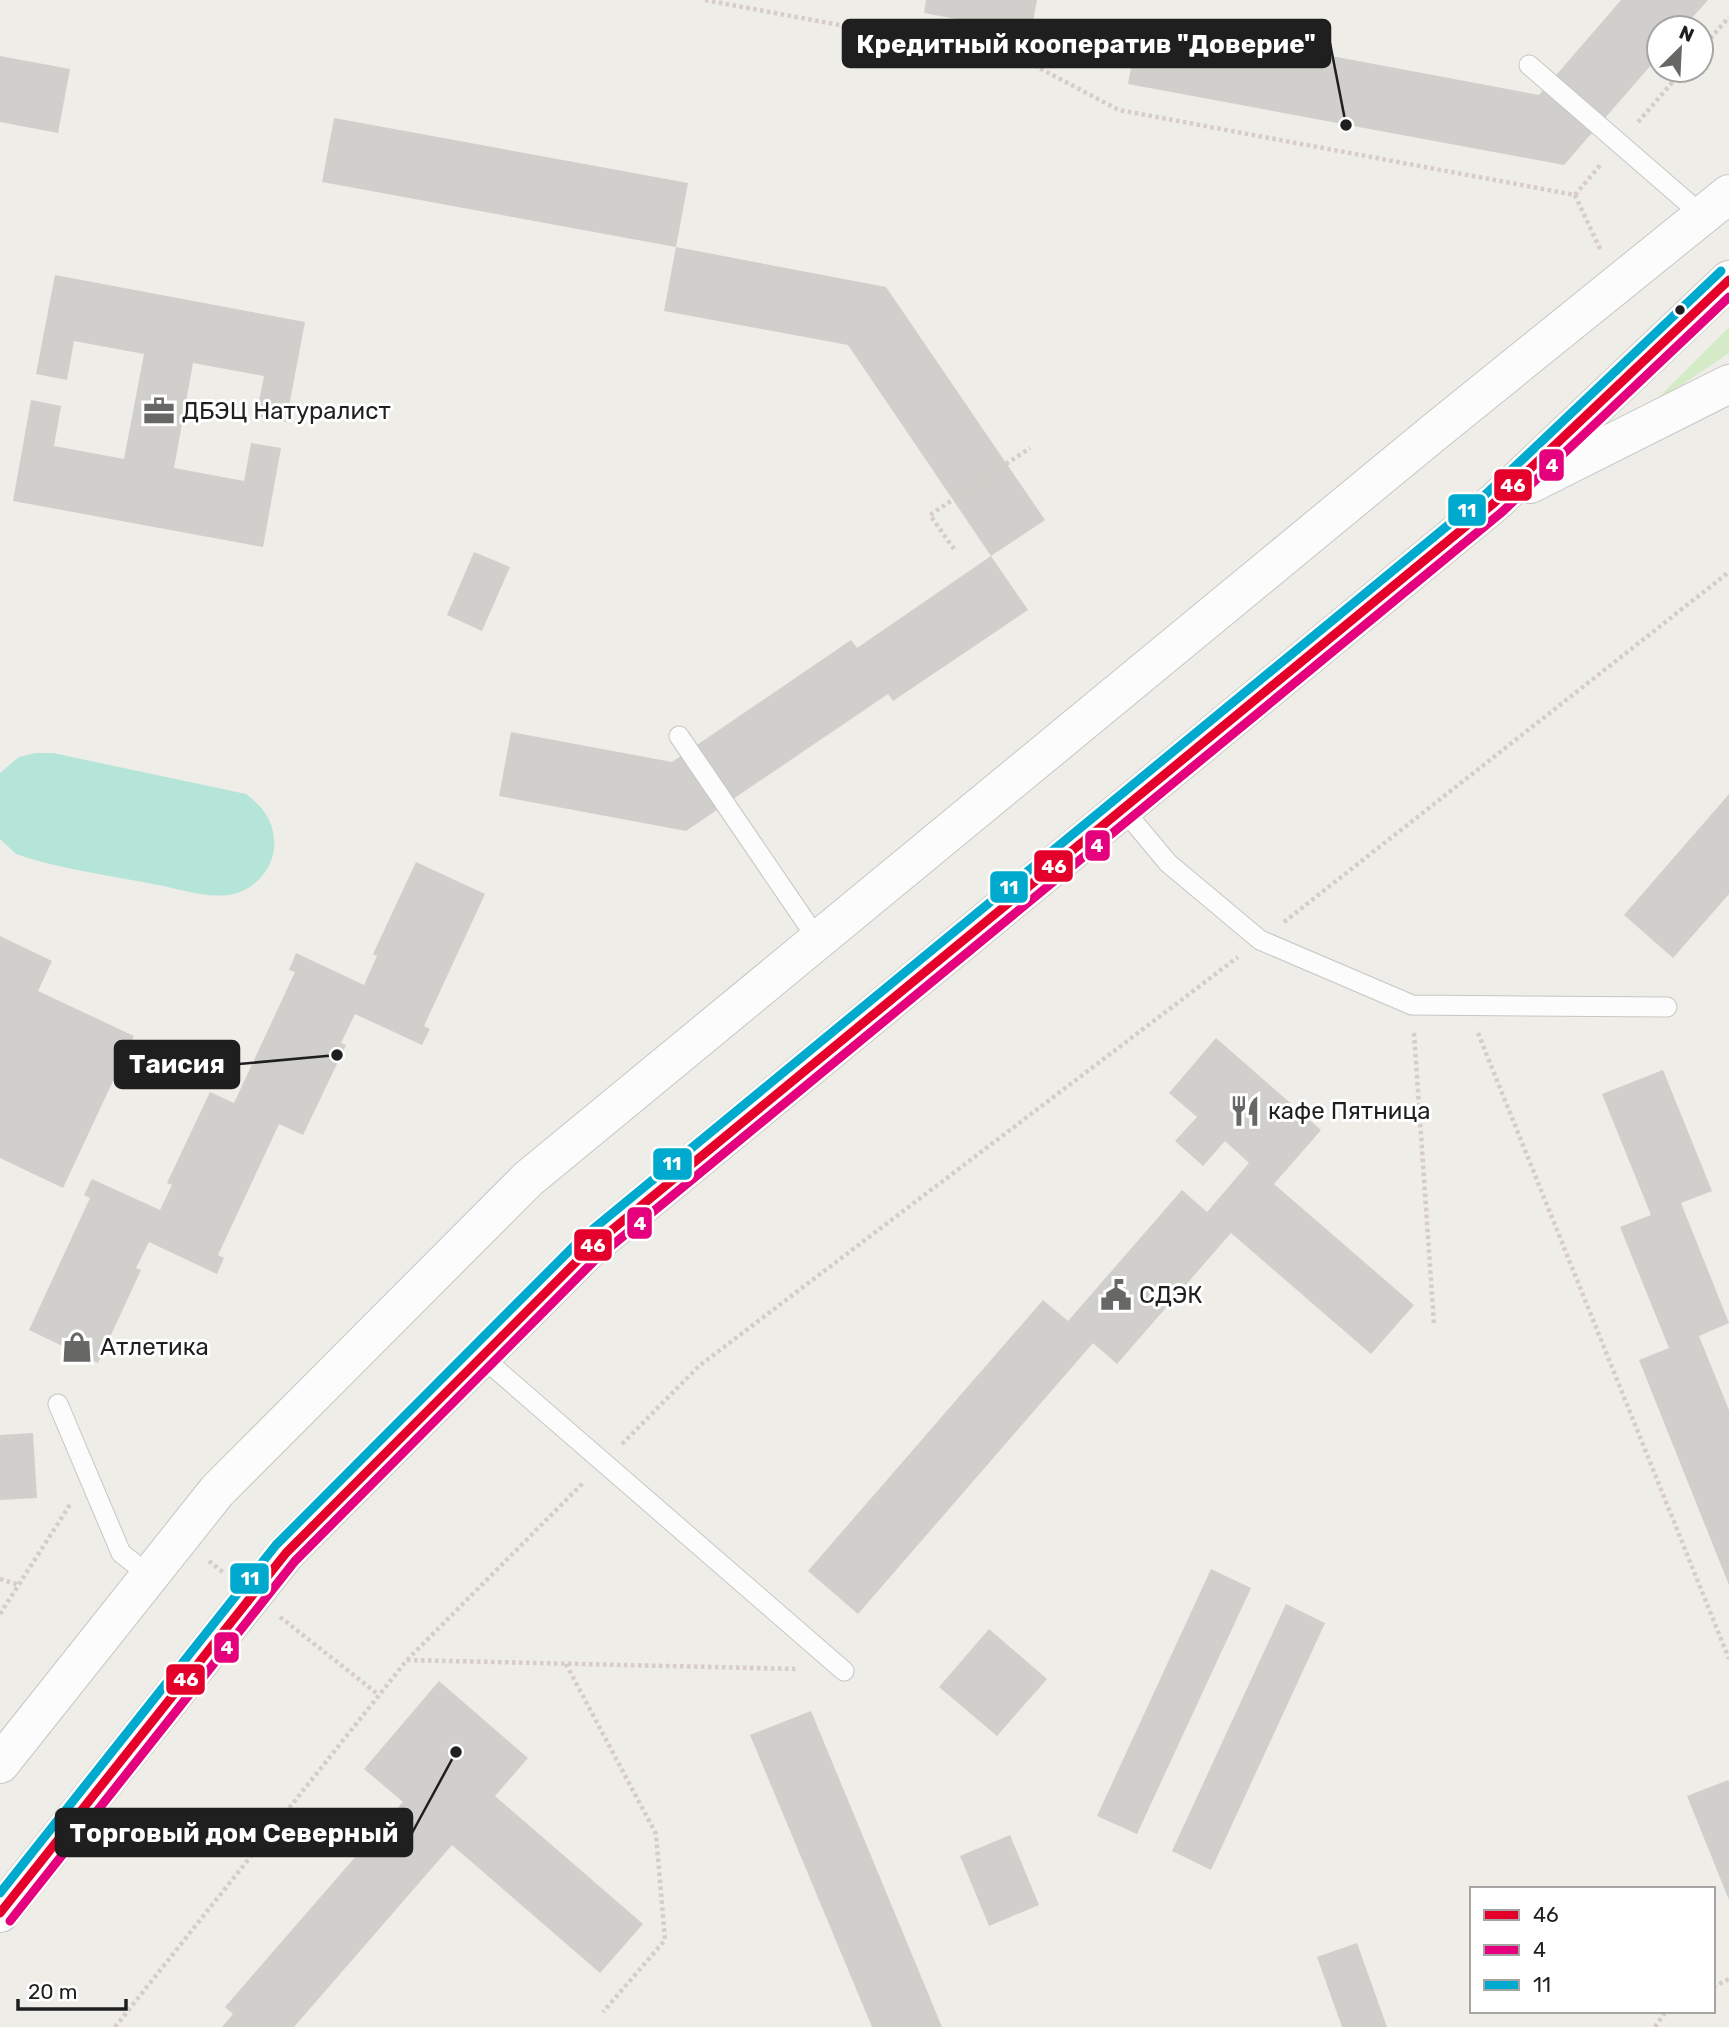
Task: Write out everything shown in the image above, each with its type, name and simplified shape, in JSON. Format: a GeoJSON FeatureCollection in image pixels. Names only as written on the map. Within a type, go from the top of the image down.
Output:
{"type":"FeatureCollection","features":[{"type":"Feature","properties":{"kind":"street"},"geometry":{"type":"LineString","coordinates":[[0,1764],[217,1491],[528,1179],[1716,204]]}},
{"type":"Feature","properties":{"kind":"street"},"geometry":{"type":"LineString","coordinates":[[0,1913],[286,1553],[590,1248],[1494,503],[1729,280]]}},
{"type":"Feature","properties":{"kind":"street"},"geometry":{"type":"LineString","coordinates":[[1494,503],[1729,384]]}},
{"type":"Feature","properties":{"kind":"lane"},"geometry":{"type":"LineString","coordinates":[[1529,65],[1619,144],[1716,204]]}},
{"type":"Feature","properties":{"kind":"lane"},"geometry":{"type":"LineString","coordinates":[[679,736],[818,940]]}},
{"type":"Feature","properties":{"kind":"lane"},"geometry":{"type":"LineString","coordinates":[[1122,809],[1167,863],[1260,940],[1412,1005],[1667,1007]]}},
{"type":"Feature","properties":{"kind":"lane"},"geometry":{"type":"LineString","coordinates":[[482,1357],[844,1671]]}},
{"type":"Feature","properties":{"kind":"lane"},"geometry":{"type":"LineString","coordinates":[[58,1404],[121,1553],[150,1576]]}},
{"type":"Feature","properties":{"kind":"path"},"geometry":{"type":"LineString","coordinates":[[705,0],[1022,59],[1119,110],[1574,195],[1671,84]]}},
{"type":"Feature","properties":{"kind":"path"},"geometry":{"type":"LineString","coordinates":[[1715,33],[1729,17]]}},
{"type":"Feature","properties":{"kind":"path"},"geometry":{"type":"LineString","coordinates":[[954,549],[930,515],[1030,448]]}},
{"type":"Feature","properties":{"kind":"path"},"geometry":{"type":"LineString","coordinates":[[115,2027],[407,1660],[699,1366],[1260,940],[1729,572]]}},
{"type":"Feature","properties":{"kind":"path"},"geometry":{"type":"LineString","coordinates":[[1412,1005],[1434,1324]]}},
{"type":"Feature","properties":{"kind":"path"},"geometry":{"type":"LineString","coordinates":[[1467,1005],[1729,1659]]}},
{"type":"Feature","properties":{"kind":"path"},"geometry":{"type":"LineString","coordinates":[[0,1614],[89,1476]]}},
{"type":"Feature","properties":{"kind":"path"},"geometry":{"type":"LineString","coordinates":[[0,1579],[19,1584]]}},
{"type":"Feature","properties":{"kind":"path"},"geometry":{"type":"LineString","coordinates":[[407,1660],[844,1671]]}},
{"type":"Feature","properties":{"kind":"path"},"geometry":{"type":"LineString","coordinates":[[565,1664],[656,1835],[665,1940],[603,2011]]}},
{"type":"Feature","properties":{"kind":"green space"},"geometry":{"type":"Polygon","coordinates":[[[1729,327],[1729,353],[1648,408],[1729,327]]]}},
{"type":"Feature","properties":{"kind":"shaded area"},"geometry":{"type":"Polygon","coordinates":[[[53,753],[246,794],[264,811],[271,825],[274,849],[269,866],[258,880],[244,890],[228,895],[209,895],[66,868],[16,854],[0,839],[0,773],[19,757],[53,753]]]}},
{"type":"Feature","properties":{"kind":"building"},"geometry":{"type":"Polygon","coordinates":[[[926,0],[1037,0],[1031,33],[924,13],[926,0]]]}},
{"type":"Feature","properties":{"kind":"building"},"geometry":{"type":"Polygon","coordinates":[[[1621,0],[1708,0],[1696,14],[1645,14],[1645,72],[1564,165],[1128,84],[1140,20],[1539,95],[1621,0]]]}},
{"type":"Feature","properties":{"kind":"building"},"geometry":{"type":"Polygon","coordinates":[[[0,56],[70,69],[58,133],[0,122],[0,56]]]}},
{"type":"Feature","properties":{"kind":"building"},"geometry":{"type":"Polygon","coordinates":[[[334,118],[688,183],[676,247],[322,182],[334,118]]]}},
{"type":"Feature","properties":{"kind":"building"},"geometry":{"type":"Polygon","coordinates":[[[676,247],[886,287],[1045,520],[991,556],[848,345],[664,311],[676,247]]]}},
{"type":"Feature","properties":{"kind":"building","name":"ДБЭЦ Натуралист"},"geometry":{"type":"Polygon","coordinates":[[[55,275],[305,322],[286,422],[256,416],[264,376],[193,363],[174,468],[244,481],[251,443],[281,448],[263,547],[13,501],[31,400],[61,406],[54,446],[124,459],[144,354],[74,341],[67,380],[36,374],[55,275]]]}},
{"type":"Feature","properties":{"kind":"building"},"geometry":{"type":"Polygon","coordinates":[[[474,552],[510,567],[482,631],[447,615],[474,552]]]}},
{"type":"Feature","properties":{"kind":"building"},"geometry":{"type":"Polygon","coordinates":[[[991,556],[1028,610],[893,701],[888,694],[686,831],[499,796],[511,732],[672,762],[851,640],[857,648],[991,556]]]}},
{"type":"Feature","properties":{"kind":"building"},"geometry":{"type":"Polygon","coordinates":[[[1729,794],[1729,894],[1673,958],[1624,915],[1729,794]]]}},
{"type":"Feature","properties":{"kind":"building"},"geometry":{"type":"Polygon","coordinates":[[[416,862],[485,894],[424,1026],[430,1029],[422,1045],[355,1014],[341,1043],[346,1045],[303,1135],[279,1124],[218,1255],[224,1258],[217,1274],[149,1242],[136,1268],[141,1270],[98,1363],[29,1330],[90,1198],[84,1195],[92,1179],[160,1210],[172,1185],[167,1183],[210,1092],[234,1103],[295,972],[289,970],[296,953],[364,985],[377,956],[373,954],[416,862]]]}},
{"type":"Feature","properties":{"kind":"building"},"geometry":{"type":"Polygon","coordinates":[[[0,936],[52,961],[38,991],[134,1036],[63,1188],[0,1158],[0,936]]]}},
{"type":"Feature","properties":{"kind":"building"},"geometry":{"type":"Polygon","coordinates":[[[1216,1038],[1321,1130],[1274,1184],[1414,1305],[1371,1354],[1231,1233],[1117,1364],[1093,1343],[858,1614],[808,1571],[1043,1300],[1068,1321],[1182,1190],[1207,1212],[1249,1163],[1225,1141],[1203,1166],[1175,1141],[1197,1117],[1169,1093],[1216,1038]]]}},
{"type":"Feature","properties":{"kind":"building"},"geometry":{"type":"Polygon","coordinates":[[[1663,1070],[1712,1191],[1681,1203],[1729,1323],[1699,1336],[1729,1410],[1729,1585],[1639,1360],[1669,1348],[1620,1227],[1651,1215],[1602,1094],[1663,1070]]]}},
{"type":"Feature","properties":{"kind":"building"},"geometry":{"type":"Polygon","coordinates":[[[33,1433],[37,1498],[0,1500],[0,1435],[33,1433]]]}},
{"type":"Feature","properties":{"kind":"building"},"geometry":{"type":"Polygon","coordinates":[[[1211,1569],[1251,1588],[1137,1834],[1097,1816],[1211,1569]]]}},
{"type":"Feature","properties":{"kind":"building"},"geometry":{"type":"Polygon","coordinates":[[[1286,1604],[1325,1623],[1211,1870],[1172,1851],[1286,1604]]]}},
{"type":"Feature","properties":{"kind":"building"},"geometry":{"type":"Polygon","coordinates":[[[989,1629],[1047,1679],[997,1736],[939,1687],[989,1629]]]}},
{"type":"Feature","properties":{"kind":"building"},"geometry":{"type":"Polygon","coordinates":[[[439,1681],[528,1758],[495,1796],[643,1924],[600,1973],[452,1845],[294,2027],[222,2027],[233,2014],[225,2007],[403,1802],[364,1769],[439,1681]]]}},
{"type":"Feature","properties":{"kind":"building"},"geometry":{"type":"Polygon","coordinates":[[[811,1711],[942,2027],[872,2027],[750,1735],[811,1711]]]}},
{"type":"Feature","properties":{"kind":"building"},"geometry":{"type":"Polygon","coordinates":[[[1728,1780],[1729,1782],[1729,1900],[1687,1796],[1728,1780]]]}},
{"type":"Feature","properties":{"kind":"building"},"geometry":{"type":"Polygon","coordinates":[[[1010,1835],[1039,1905],[989,1926],[960,1856],[1010,1835]]]}},
{"type":"Feature","properties":{"kind":"building"},"geometry":{"type":"Polygon","coordinates":[[[1357,1943],[1387,2027],[1342,2027],[1317,1957],[1357,1943]]]}},
{"type":"Feature","properties":{"kind":"transit line","name":"11"},"geometry":{"type":"LineString","coordinates":[[0,1893],[276,1545],[581,1239],[1486,494],[1721,271]]}},
{"type":"Feature","properties":{"kind":"transit line","name":"46"},"geometry":{"type":"LineString","coordinates":[[0,1913],[286,1553],[590,1248],[1494,503],[1729,280]]}},
{"type":"Feature","properties":{"kind":"transit line","name":"4"},"geometry":{"type":"LineString","coordinates":[[10,1921],[295,1561],[598,1257],[1502,512],[1729,297]]}},
{"type":"Feature","properties":{"kind":"place","name":"Кредитный кооператив \"Доверие\""},"geometry":{"type":"Point","coordinates":[1346,125]}},
{"type":"Feature","properties":{"kind":"place","name":"ДБЭЦ Натуралист"},"geometry":{"type":"Point","coordinates":[159,411]}},
{"type":"Feature","properties":{"kind":"place","name":"Таисия"},"geometry":{"type":"Point","coordinates":[337,1055]}},
{"type":"Feature","properties":{"kind":"place","name":"кафе Пятница"},"geometry":{"type":"Point","coordinates":[1245,1111]}},
{"type":"Feature","properties":{"kind":"place","name":"СДЭК"},"geometry":{"type":"Point","coordinates":[1116,1295]}},
{"type":"Feature","properties":{"kind":"place","name":"Атлетика"},"geometry":{"type":"Point","coordinates":[77,1347]}},
{"type":"Feature","properties":{"kind":"place","name":"Торговый дом Северный"},"geometry":{"type":"Point","coordinates":[456,1752]}}]}
